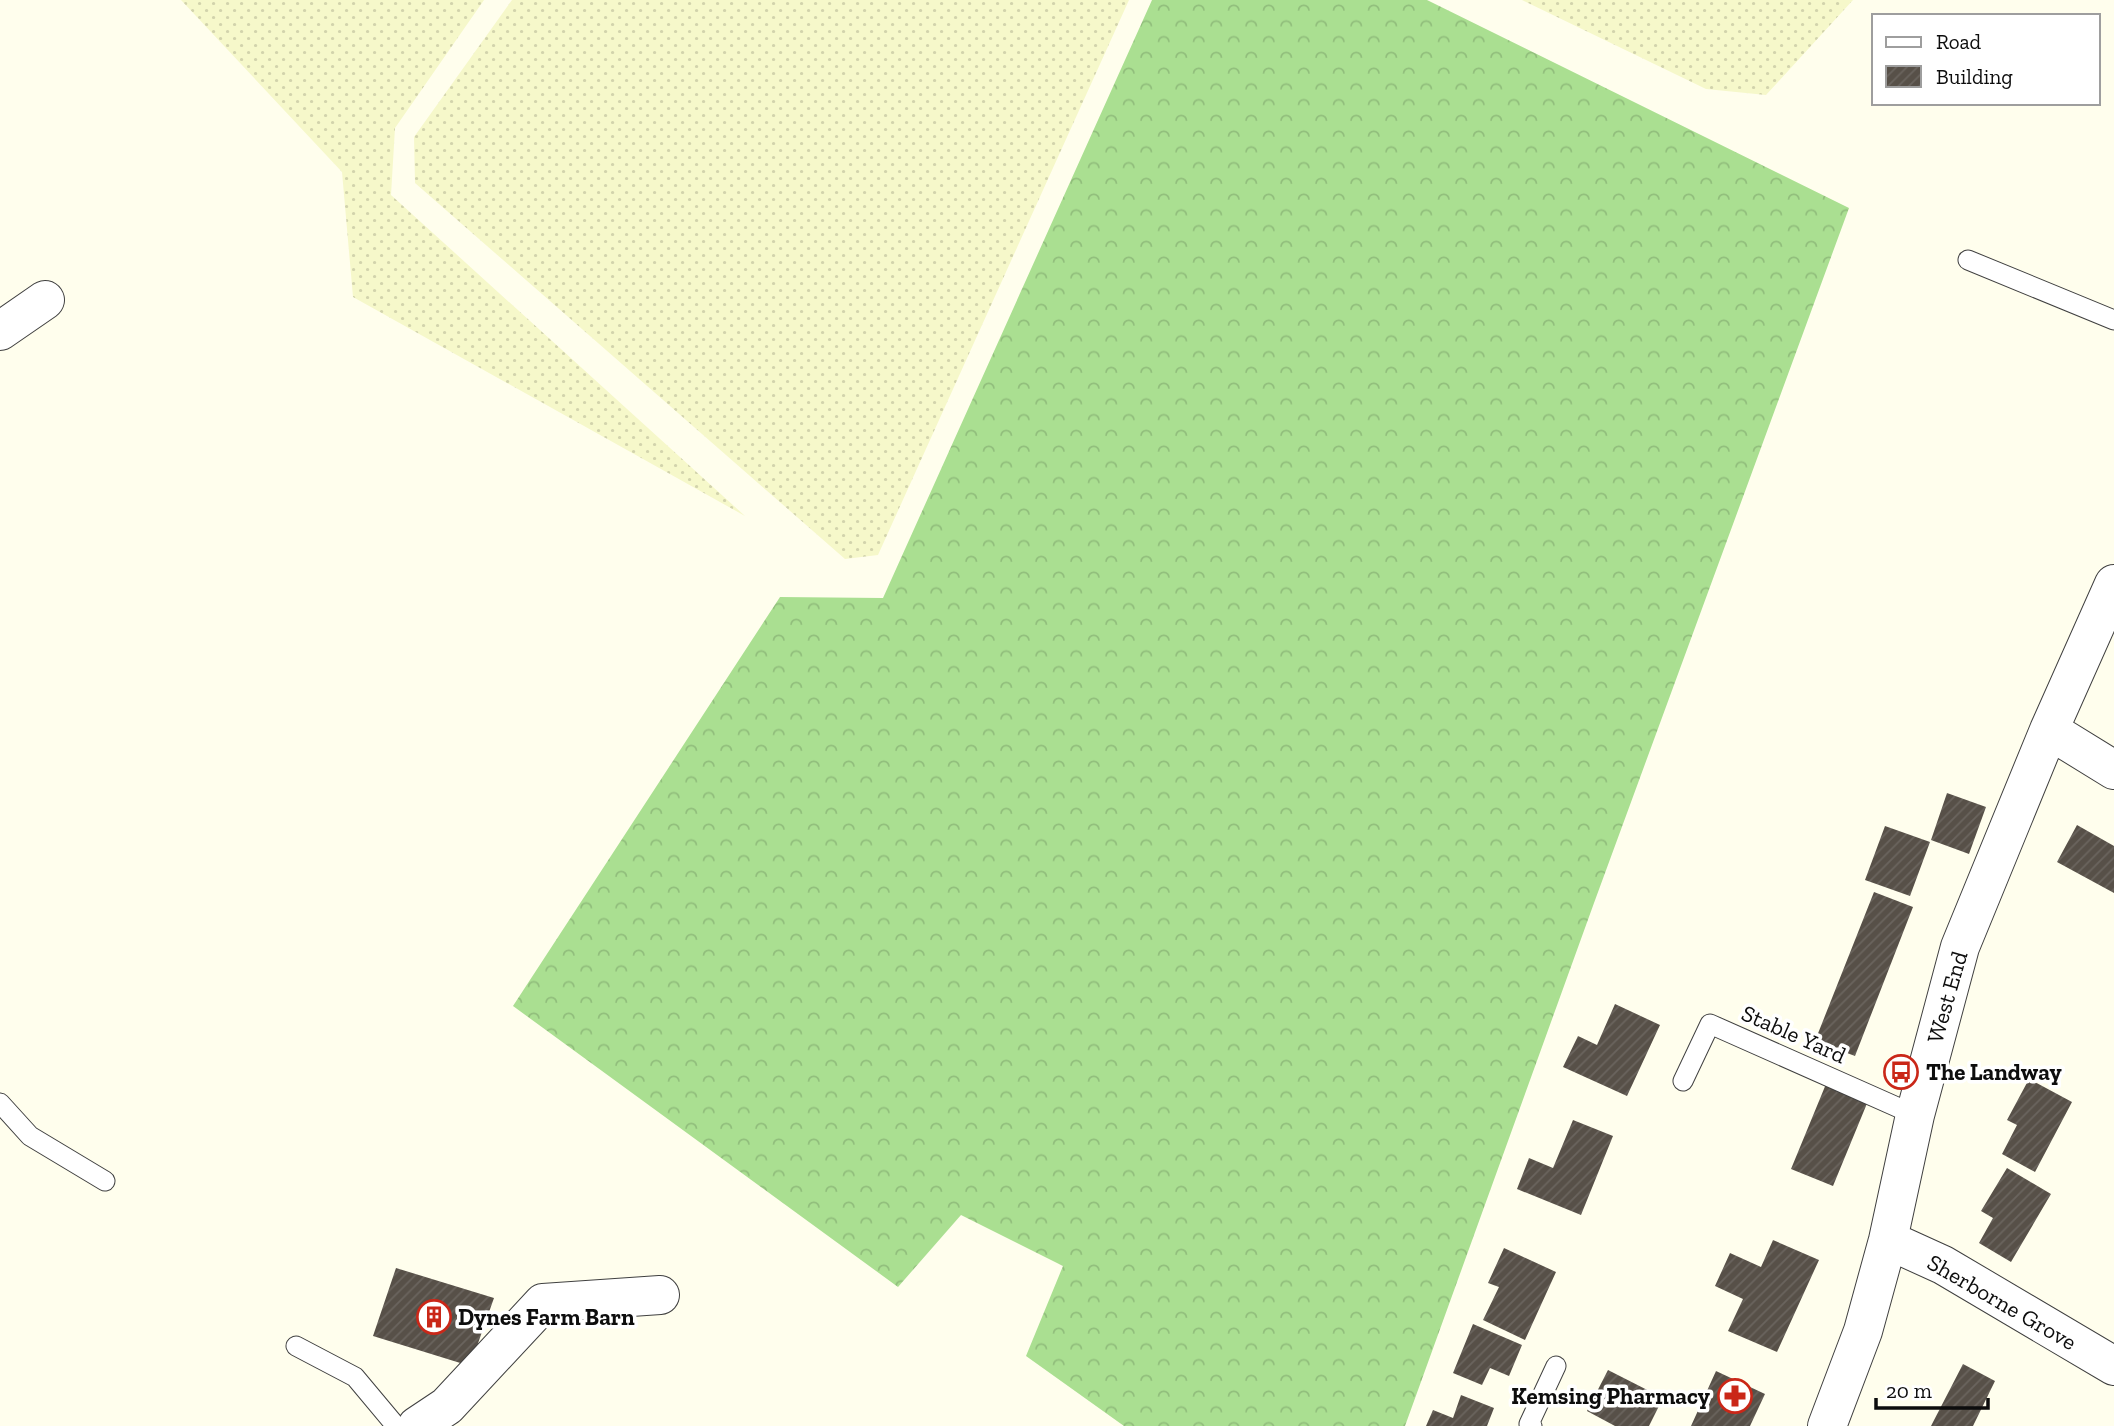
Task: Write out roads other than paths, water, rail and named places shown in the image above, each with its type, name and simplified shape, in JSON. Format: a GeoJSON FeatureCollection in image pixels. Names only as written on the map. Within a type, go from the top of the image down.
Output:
{"type":"FeatureCollection","features":[{"type":"Feature","properties":{"kind":"street"},"geometry":{"type":"LineString","coordinates":[[0,331],[45,300]]}},
{"type":"Feature","properties":{"kind":"street","name":"West End"},"geometry":{"type":"LineString","coordinates":[[1827,1426],[1863,1331],[1888,1240],[1915,1115],[1961,947],[2049,730],[2114,584]]}},
{"type":"Feature","properties":{"kind":"street"},"geometry":{"type":"LineString","coordinates":[[2049,730],[2114,771]]}},
{"type":"Feature","properties":{"kind":"street","name":"Sherborne Grove"},"geometry":{"type":"LineString","coordinates":[[1888,1240],[1943,1265],[2114,1366]]}},
{"type":"Feature","properties":{"kind":"street"},"geometry":{"type":"LineString","coordinates":[[417,1426],[447,1406],[543,1303],[660,1295]]}},
{"type":"Feature","properties":{"kind":"lane"},"geometry":{"type":"LineString","coordinates":[[1968,260],[2114,320]]}},
{"type":"Feature","properties":{"kind":"lane","name":"Stable Yard"},"geometry":{"type":"LineString","coordinates":[[1684,1081],[1710,1024],[1915,1115]]}},
{"type":"Feature","properties":{"kind":"lane"},"geometry":{"type":"LineString","coordinates":[[0,1103],[30,1136],[105,1181]]}},
{"type":"Feature","properties":{"kind":"lane"},"geometry":{"type":"LineString","coordinates":[[296,1346],[355,1377],[396,1426]]}},
{"type":"Feature","properties":{"kind":"lane"},"geometry":{"type":"LineString","coordinates":[[1532,1426],[1529,1424],[1556,1366]]}},
{"type":"Feature","properties":{"kind":"place","name":"The Landway"},"geometry":{"type":"Point","coordinates":[1901,1072]}},
{"type":"Feature","properties":{"kind":"place","name":"Dynes Farm Barn"},"geometry":{"type":"Point","coordinates":[434,1317]}},
{"type":"Feature","properties":{"kind":"place","name":"Kemsing Pharmacy"},"geometry":{"type":"Point","coordinates":[1735,1396]}}]}
